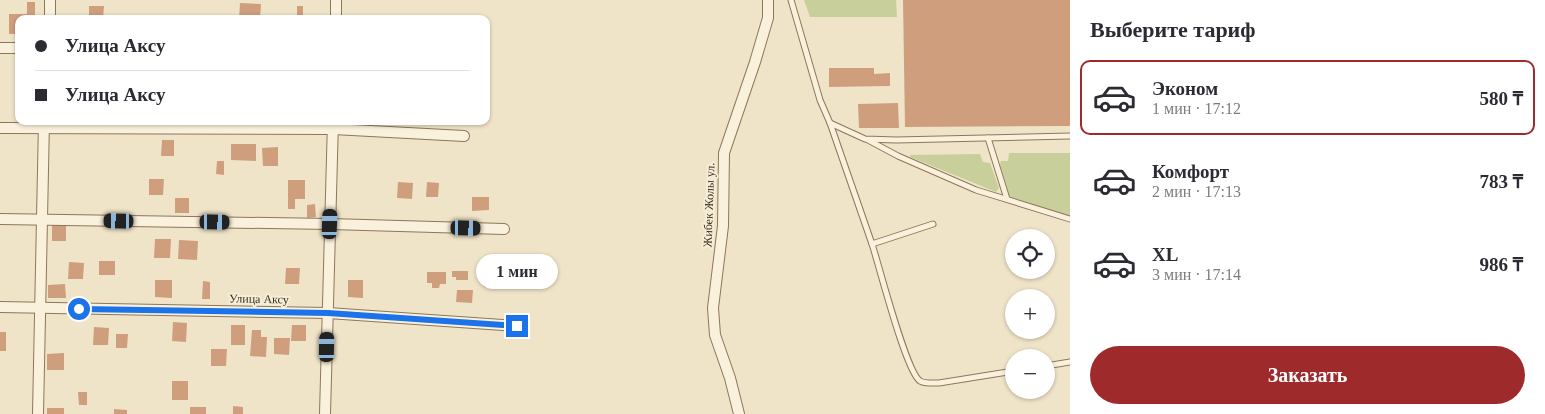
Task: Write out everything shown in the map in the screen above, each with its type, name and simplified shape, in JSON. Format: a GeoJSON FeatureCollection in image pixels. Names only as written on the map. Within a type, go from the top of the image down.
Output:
{"type":"FeatureCollection","features":[{"type":"Feature","properties":{"kind":"street"},"geometry":{"type":"LineString","coordinates":[[50,0],[50,15]]}},
{"type":"Feature","properties":{"kind":"street"},"geometry":{"type":"LineString","coordinates":[[336,0],[336,15]]}},
{"type":"Feature","properties":{"kind":"street","name":"Жибек Жолы ул."},"geometry":{"type":"LineString","coordinates":[[740,414],[715,335],[713,308],[723,226],[724,153],[768,18],[768,0]]}},
{"type":"Feature","properties":{"kind":"street"},"geometry":{"type":"LineString","coordinates":[[0,48],[15,48]]}},
{"type":"Feature","properties":{"kind":"street"},"geometry":{"type":"LineString","coordinates":[[38,414],[44,125]]}},
{"type":"Feature","properties":{"kind":"street"},"geometry":{"type":"LineString","coordinates":[[0,128],[44,125],[333,125],[464,136]]}},
{"type":"Feature","properties":{"kind":"street"},"geometry":{"type":"LineString","coordinates":[[325,414],[333,125]]}},
{"type":"Feature","properties":{"kind":"street"},"geometry":{"type":"LineString","coordinates":[[0,220],[330,224],[504,229]]}},
{"type":"Feature","properties":{"kind":"street","name":"Улица Аксу"},"geometry":{"type":"LineString","coordinates":[[0,308],[328,313],[517,326]]}},
{"type":"Feature","properties":{"kind":"lane"},"geometry":{"type":"LineString","coordinates":[[792,0],[820,100],[830,123],[872,244],[901,341],[914,373],[919,380],[927,383],[939,383],[1005,372]]}},
{"type":"Feature","properties":{"kind":"lane"},"geometry":{"type":"LineString","coordinates":[[830,123],[898,156],[976,190],[1070,219]]}},
{"type":"Feature","properties":{"kind":"lane"},"geometry":{"type":"LineString","coordinates":[[865,139],[1070,136]]}},
{"type":"Feature","properties":{"kind":"lane"},"geometry":{"type":"LineString","coordinates":[[988,138],[1007,199]]}},
{"type":"Feature","properties":{"kind":"lane"},"geometry":{"type":"LineString","coordinates":[[872,244],[933,224]]}},
{"type":"Feature","properties":{"kind":"lane"},"geometry":{"type":"LineString","coordinates":[[1055,364],[1070,362]]}},
{"type":"Feature","properties":{"kind":"green space"},"geometry":{"type":"Polygon","coordinates":[[[804,0],[896,0],[897,17],[810,17],[804,0]]]}},
{"type":"Feature","properties":{"kind":"green space"},"geometry":{"type":"Polygon","coordinates":[[[1009,153],[1070,153],[1070,215],[1010,198],[1000,164],[1001,161],[1008,161],[1009,153]]]}},
{"type":"Feature","properties":{"kind":"green space"},"geometry":{"type":"Polygon","coordinates":[[[980,154],[983,162],[990,163],[999,188],[996,192],[910,157],[910,155],[980,154]]]}},
{"type":"Feature","properties":{"kind":"building"},"geometry":{"type":"Polygon","coordinates":[[[903,0],[1070,0],[1070,126],[905,127],[903,0]]]}},
{"type":"Feature","properties":{"kind":"building"},"geometry":{"type":"Polygon","coordinates":[[[27,2],[35,2],[35,15],[15,15],[15,34],[9,34],[9,14],[27,14],[27,2]]]}},
{"type":"Feature","properties":{"kind":"building"},"geometry":{"type":"Polygon","coordinates":[[[240,3],[261,4],[260,15],[239,15],[240,3]]]}},
{"type":"Feature","properties":{"kind":"building"},"geometry":{"type":"Polygon","coordinates":[[[89,6],[104,6],[103,15],[89,15],[89,6]]]}},
{"type":"Feature","properties":{"kind":"building"},"geometry":{"type":"Polygon","coordinates":[[[297,6],[303,6],[303,15],[297,15],[297,6]]]}},
{"type":"Feature","properties":{"kind":"building"},"geometry":{"type":"Polygon","coordinates":[[[829,68],[874,68],[874,74],[890,73],[890,86],[829,87],[829,68]]]}},
{"type":"Feature","properties":{"kind":"building"},"geometry":{"type":"Polygon","coordinates":[[[898,103],[899,128],[859,128],[858,104],[898,103]]]}},
{"type":"Feature","properties":{"kind":"building"},"geometry":{"type":"Polygon","coordinates":[[[162,140],[174,140],[174,156],[161,156],[162,140]]]}},
{"type":"Feature","properties":{"kind":"building"},"geometry":{"type":"Polygon","coordinates":[[[231,144],[256,144],[256,161],[231,160],[231,144]]]}},
{"type":"Feature","properties":{"kind":"building"},"geometry":{"type":"Polygon","coordinates":[[[278,147],[278,166],[263,166],[262,148],[278,147]]]}},
{"type":"Feature","properties":{"kind":"building"},"geometry":{"type":"Polygon","coordinates":[[[217,161],[224,161],[224,175],[216,174],[217,161]]]}},
{"type":"Feature","properties":{"kind":"building"},"geometry":{"type":"Polygon","coordinates":[[[149,179],[164,179],[163,195],[149,195],[149,179]]]}},
{"type":"Feature","properties":{"kind":"building"},"geometry":{"type":"Polygon","coordinates":[[[288,180],[305,180],[305,199],[295,199],[295,209],[288,209],[288,180]]]}},
{"type":"Feature","properties":{"kind":"building"},"geometry":{"type":"Polygon","coordinates":[[[398,182],[413,183],[412,199],[397,198],[398,182]]]}},
{"type":"Feature","properties":{"kind":"building"},"geometry":{"type":"Polygon","coordinates":[[[427,182],[439,183],[438,197],[426,197],[427,182]]]}},
{"type":"Feature","properties":{"kind":"building"},"geometry":{"type":"Polygon","coordinates":[[[472,197],[489,197],[489,210],[472,211],[472,197]]]}},
{"type":"Feature","properties":{"kind":"building"},"geometry":{"type":"Polygon","coordinates":[[[175,198],[189,198],[189,213],[175,213],[175,198]]]}},
{"type":"Feature","properties":{"kind":"building"},"geometry":{"type":"Polygon","coordinates":[[[315,204],[316,217],[307,218],[307,205],[315,204]]]}},
{"type":"Feature","properties":{"kind":"building"},"geometry":{"type":"Polygon","coordinates":[[[52,225],[66,225],[66,241],[52,241],[52,225]]]}},
{"type":"Feature","properties":{"kind":"building"},"geometry":{"type":"Polygon","coordinates":[[[155,239],[171,239],[170,258],[154,258],[155,239]]]}},
{"type":"Feature","properties":{"kind":"building"},"geometry":{"type":"Polygon","coordinates":[[[179,240],[198,241],[197,260],[178,259],[179,240]]]}},
{"type":"Feature","properties":{"kind":"building"},"geometry":{"type":"Polygon","coordinates":[[[99,261],[115,261],[115,275],[99,275],[99,261]]]}},
{"type":"Feature","properties":{"kind":"building"},"geometry":{"type":"Polygon","coordinates":[[[69,262],[84,263],[83,279],[68,279],[69,262]]]}},
{"type":"Feature","properties":{"kind":"building"},"geometry":{"type":"Polygon","coordinates":[[[286,268],[300,268],[299,284],[285,284],[286,268]]]}},
{"type":"Feature","properties":{"kind":"building"},"geometry":{"type":"Polygon","coordinates":[[[452,271],[468,271],[468,280],[456,280],[456,277],[452,277],[452,271]]]}},
{"type":"Feature","properties":{"kind":"building"},"geometry":{"type":"Polygon","coordinates":[[[427,272],[446,272],[446,284],[440,284],[439,288],[432,288],[432,283],[427,283],[427,272]]]}},
{"type":"Feature","properties":{"kind":"building"},"geometry":{"type":"Polygon","coordinates":[[[503,272],[522,273],[521,285],[503,284],[503,272]]]}},
{"type":"Feature","properties":{"kind":"building"},"geometry":{"type":"Polygon","coordinates":[[[485,274],[500,275],[500,287],[484,287],[485,274]]]}},
{"type":"Feature","properties":{"kind":"building"},"geometry":{"type":"Polygon","coordinates":[[[155,280],[172,280],[172,298],[155,297],[155,280]]]}},
{"type":"Feature","properties":{"kind":"building"},"geometry":{"type":"Polygon","coordinates":[[[348,280],[363,280],[363,298],[348,297],[348,280]]]}},
{"type":"Feature","properties":{"kind":"building"},"geometry":{"type":"Polygon","coordinates":[[[203,281],[210,282],[210,299],[202,299],[203,281]]]}},
{"type":"Feature","properties":{"kind":"building"},"geometry":{"type":"Polygon","coordinates":[[[65,284],[66,298],[48,298],[48,285],[65,284]]]}},
{"type":"Feature","properties":{"kind":"building"},"geometry":{"type":"Polygon","coordinates":[[[457,290],[473,290],[472,303],[456,302],[457,290]]]}},
{"type":"Feature","properties":{"kind":"building"},"geometry":{"type":"Polygon","coordinates":[[[173,322],[187,323],[186,342],[172,341],[173,322]]]}},
{"type":"Feature","properties":{"kind":"building"},"geometry":{"type":"Polygon","coordinates":[[[231,325],[245,325],[245,345],[231,345],[231,325]]]}},
{"type":"Feature","properties":{"kind":"building"},"geometry":{"type":"Polygon","coordinates":[[[292,325],[306,325],[306,341],[291,341],[292,325]]]}},
{"type":"Feature","properties":{"kind":"building"},"geometry":{"type":"Polygon","coordinates":[[[94,327],[109,328],[108,345],[93,345],[94,327]]]}},
{"type":"Feature","properties":{"kind":"building"},"geometry":{"type":"Polygon","coordinates":[[[252,330],[261,330],[261,337],[267,337],[266,357],[250,356],[252,330]]]}},
{"type":"Feature","properties":{"kind":"building"},"geometry":{"type":"Polygon","coordinates":[[[0,332],[6,332],[6,351],[0,351],[0,332]]]}},
{"type":"Feature","properties":{"kind":"building"},"geometry":{"type":"Polygon","coordinates":[[[116,334],[128,334],[127,348],[116,348],[116,334]]]}},
{"type":"Feature","properties":{"kind":"building"},"geometry":{"type":"Polygon","coordinates":[[[274,338],[290,338],[289,355],[274,354],[274,338]]]}},
{"type":"Feature","properties":{"kind":"building"},"geometry":{"type":"Polygon","coordinates":[[[211,349],[227,349],[226,366],[211,366],[211,349]]]}},
{"type":"Feature","properties":{"kind":"building"},"geometry":{"type":"Polygon","coordinates":[[[64,353],[64,370],[47,370],[47,354],[64,353]]]}},
{"type":"Feature","properties":{"kind":"building"},"geometry":{"type":"Polygon","coordinates":[[[172,381],[188,381],[188,400],[172,400],[172,381]]]}},
{"type":"Feature","properties":{"kind":"building"},"geometry":{"type":"Polygon","coordinates":[[[78,392],[87,392],[87,405],[79,405],[78,392]]]}},
{"type":"Feature","properties":{"kind":"building"},"geometry":{"type":"Polygon","coordinates":[[[233,406],[243,407],[243,414],[233,414],[233,406]]]}},
{"type":"Feature","properties":{"kind":"building"},"geometry":{"type":"Polygon","coordinates":[[[190,407],[206,407],[206,414],[190,414],[190,407]]]}},
{"type":"Feature","properties":{"kind":"building"},"geometry":{"type":"Polygon","coordinates":[[[47,408],[64,408],[64,414],[47,414],[47,408]]]}},
{"type":"Feature","properties":{"kind":"building"},"geometry":{"type":"Polygon","coordinates":[[[114,409],[127,410],[127,414],[114,414],[114,409]]]}},
{"type":"Feature","properties":{"kind":"route"},"geometry":{"type":"LineString","coordinates":[[79,309],[328,313],[517,326]]}}]}
